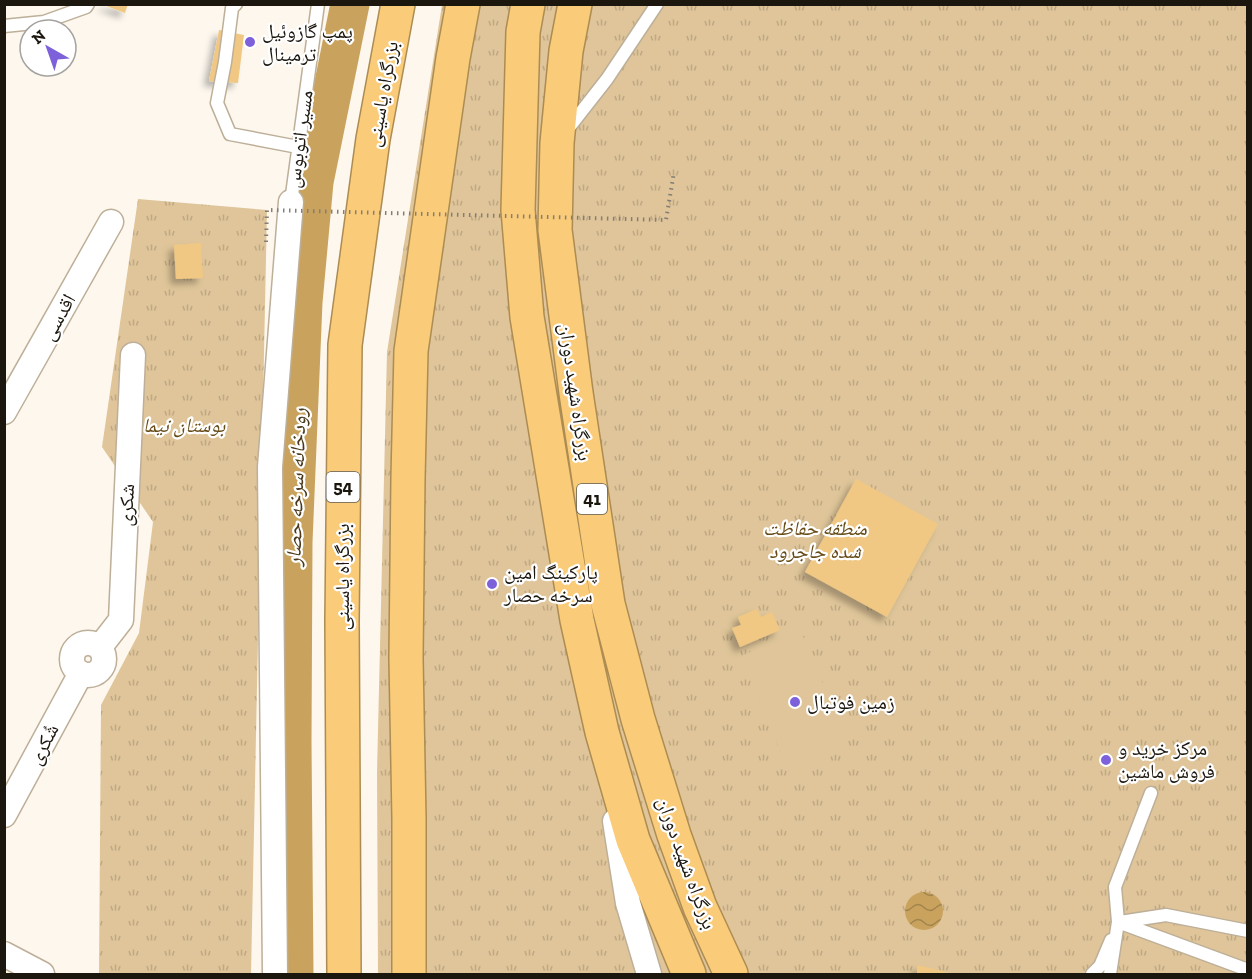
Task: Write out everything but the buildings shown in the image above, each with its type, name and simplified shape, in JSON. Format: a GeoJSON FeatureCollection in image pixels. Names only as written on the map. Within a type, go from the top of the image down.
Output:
{"type":"FeatureCollection","features":[{"type":"Feature","properties":{"kind":"highway","name":"بزرگراه یاسینی"},"geometry":{"type":"LineString","coordinates":[[344,975],[342,621],[345,345],[373,139],[398,4]]}},
{"type":"Feature","properties":{"kind":"highway"},"geometry":{"type":"LineString","coordinates":[[409,975],[406,646],[411,351],[453,58],[463,4]]}},
{"type":"Feature","properties":{"kind":"highway","name":"بزرگراه شهید دوران"},"geometry":{"type":"LineString","coordinates":[[528,4],[522,44],[518,210],[527,317],[575,609],[602,732],[633,840],[688,975]]}},
{"type":"Feature","properties":{"kind":"highway","name":"بزرگراه شهید دوران"},"geometry":{"type":"LineString","coordinates":[[575,4],[566,51],[557,143],[555,230],[576,393],[608,604],[638,719],[674,835],[700,907],[731,975]]}},
{"type":"Feature","properties":{"kind":"street"},"geometry":{"type":"LineString","coordinates":[[275,975],[270,466],[291,202]]}},
{"type":"Feature","properties":{"kind":"street","name":"اقدسی"},"geometry":{"type":"LineString","coordinates":[[4,412],[111,222]]}},
{"type":"Feature","properties":{"kind":"street","name":"شکری"},"geometry":{"type":"LineString","coordinates":[[81,673],[92,675],[101,669],[105,658],[100,648],[121,620],[133,355]]}},
{"type":"Feature","properties":{"kind":"street","name":"شُکری"},"geometry":{"type":"LineString","coordinates":[[4,815],[81,673]]}},
{"type":"Feature","properties":{"kind":"street"},"geometry":{"type":"LineString","coordinates":[[602,732],[628,903],[649,975]]}},
{"type":"Feature","properties":{"kind":"street"},"geometry":{"type":"LineString","coordinates":[[4,954],[42,975]]}},
{"type":"Feature","properties":{"kind":"lane"},"geometry":{"type":"LineString","coordinates":[[4,26],[44,22],[88,4]]}},
{"type":"Feature","properties":{"kind":"lane"},"geometry":{"type":"LineString","coordinates":[[236,4],[232,8],[217,104],[230,134],[298,147]]}},
{"type":"Feature","properties":{"kind":"lane","name":"مسیر اتوبوس"},"geometry":{"type":"LineString","coordinates":[[291,202],[318,4]]}},
{"type":"Feature","properties":{"kind":"lane"},"geometry":{"type":"LineString","coordinates":[[557,143],[607,79],[657,4]]}},
{"type":"Feature","properties":{"kind":"lane"},"geometry":{"type":"LineString","coordinates":[[1110,975],[1119,922],[1115,887],[1152,793]]}},
{"type":"Feature","properties":{"kind":"lane"},"geometry":{"type":"LineString","coordinates":[[700,907],[746,975]]}},
{"type":"Feature","properties":{"kind":"lane"},"geometry":{"type":"LineString","coordinates":[[1119,922],[1166,915],[1248,931]]}},
{"type":"Feature","properties":{"kind":"lane"},"geometry":{"type":"LineString","coordinates":[[1119,922],[1248,970]]}},
{"type":"Feature","properties":{"kind":"lane"},"geometry":{"type":"LineString","coordinates":[[1092,975],[1100,966],[1119,922]]}},
{"type":"Feature","properties":{"kind":"path"},"geometry":{"type":"LineString","coordinates":[[266,242],[267,210],[666,220],[674,172]]}},
{"type":"Feature","properties":{"kind":"green space","name":"منطقه حفاظت شده جاجرود"},"geometry":{"type":"Polygon","coordinates":[[[442,5],[1247,5],[1247,974],[378,974],[377,773],[387,352],[442,5]]]}},
{"type":"Feature","properties":{"kind":"green space","name":"بوستان نیما"},"geometry":{"type":"Polygon","coordinates":[[[138,199],[267,210],[251,974],[99,974],[101,705],[139,633],[153,522],[102,447],[138,199]]]}},
{"type":"Feature","properties":{"kind":"green space","name":"زمین فوتبال"},"geometry":{"type":"Polygon","coordinates":[[[800,629],[850,748],[790,775],[741,656],[800,629]]]}},
{"type":"Feature","properties":{"kind":"water"},"geometry":{"type":"Polygon","coordinates":[[[924,892],[937,898],[943,911],[937,924],[924,930],[911,924],[905,911],[911,898],[924,892]]]}},
{"type":"Feature","properties":{"kind":"waterway","name":"رودخانه سرخه حصار"},"geometry":{"type":"LineString","coordinates":[[294,974],[293,542],[303,302],[314,182],[350,4]]}},
{"type":"Feature","properties":{"kind":"place","name":"پمپ گازوئیل ترمینال"},"geometry":{"type":"Point","coordinates":[250,42]}},
{"type":"Feature","properties":{"kind":"place","name":"پارکینگ امین سرخه حصار"},"geometry":{"type":"Point","coordinates":[492,584]}},
{"type":"Feature","properties":{"kind":"place","name":"زمین فوتبال"},"geometry":{"type":"Point","coordinates":[795,702]}},
{"type":"Feature","properties":{"kind":"place","name":"مرکز خرید و فروش ماشین"},"geometry":{"type":"Point","coordinates":[1106,760]}}]}
